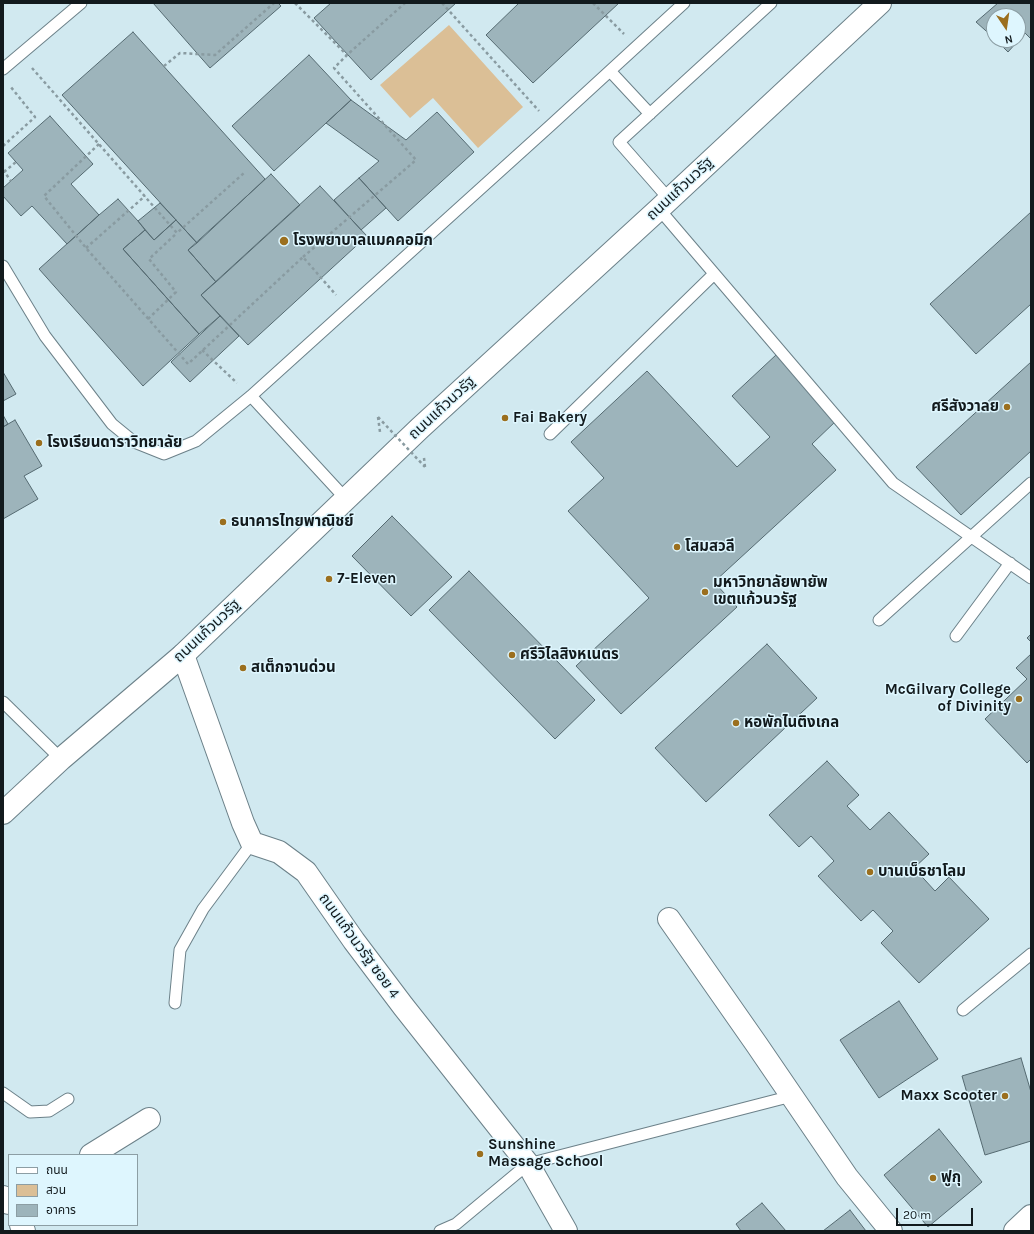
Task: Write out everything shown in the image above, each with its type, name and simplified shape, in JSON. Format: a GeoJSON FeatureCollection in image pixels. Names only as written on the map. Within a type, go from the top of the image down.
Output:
{"type":"FeatureCollection","features":[{"type":"Feature","properties":{"kind":"street","name":"ถนนแก้วนวรัฐ"},"geometry":{"type":"LineString","coordinates":[[3,813],[61,760],[183,654],[345,498],[880,3]]}},
{"type":"Feature","properties":{"kind":"street"},"geometry":{"type":"LineString","coordinates":[[183,654],[243,823],[252,843]]}},
{"type":"Feature","properties":{"kind":"street","name":"ถนนแก้วนวรัฐ ซอย 4"},"geometry":{"type":"LineString","coordinates":[[252,843],[279,852],[306,872],[354,941],[528,1164],[566,1231]]}},
{"type":"Feature","properties":{"kind":"street"},"geometry":{"type":"LineString","coordinates":[[669,919],[792,1096],[846,1177],[891,1231]]}},
{"type":"Feature","properties":{"kind":"street"},"geometry":{"type":"LineString","coordinates":[[93,1154],[149,1119]]}},
{"type":"Feature","properties":{"kind":"street"},"geometry":{"type":"LineString","coordinates":[[1015,1231],[1031,1216]]}},
{"type":"Feature","properties":{"kind":"lane"},"geometry":{"type":"LineString","coordinates":[[3,69],[81,3]]}},
{"type":"Feature","properties":{"kind":"lane"},"geometry":{"type":"LineString","coordinates":[[3,266],[45,336],[112,424],[134,442],[164,454],[196,440],[252,396],[684,3]]}},
{"type":"Feature","properties":{"kind":"lane"},"geometry":{"type":"LineString","coordinates":[[771,3],[619,142],[714,274],[892,482],[1031,578]]}},
{"type":"Feature","properties":{"kind":"lane"},"geometry":{"type":"LineString","coordinates":[[610,71],[650,114]]}},
{"type":"Feature","properties":{"kind":"lane"},"geometry":{"type":"LineString","coordinates":[[550,434],[714,274]]}},
{"type":"Feature","properties":{"kind":"lane"},"geometry":{"type":"LineString","coordinates":[[252,396],[345,498]]}},
{"type":"Feature","properties":{"kind":"lane"},"geometry":{"type":"LineString","coordinates":[[879,620],[1031,483]]}},
{"type":"Feature","properties":{"kind":"lane"},"geometry":{"type":"LineString","coordinates":[[956,636],[1010,563]]}},
{"type":"Feature","properties":{"kind":"lane"},"geometry":{"type":"LineString","coordinates":[[3,702],[61,760]]}},
{"type":"Feature","properties":{"kind":"lane"},"geometry":{"type":"LineString","coordinates":[[175,1003],[180,950],[203,909],[252,843]]}},
{"type":"Feature","properties":{"kind":"lane"},"geometry":{"type":"LineString","coordinates":[[963,1010],[1031,954]]}},
{"type":"Feature","properties":{"kind":"lane"},"geometry":{"type":"LineString","coordinates":[[3,1093],[30,1112],[49,1111],[68,1099]]}},
{"type":"Feature","properties":{"kind":"lane"},"geometry":{"type":"LineString","coordinates":[[440,1231],[456,1224],[528,1164],[792,1096]]}},
{"type":"Feature","properties":{"kind":"path"},"geometry":{"type":"LineString","coordinates":[[164,66],[180,53],[215,55],[274,3]]}},
{"type":"Feature","properties":{"kind":"path"},"geometry":{"type":"LineString","coordinates":[[295,3],[347,55]]}},
{"type":"Feature","properties":{"kind":"path"},"geometry":{"type":"LineString","coordinates":[[99,144],[44,196],[86,248],[188,364],[303,258],[416,160],[334,68],[405,3]]}},
{"type":"Feature","properties":{"kind":"path"},"geometry":{"type":"LineString","coordinates":[[442,3],[551,125]]}},
{"type":"Feature","properties":{"kind":"path"},"geometry":{"type":"LineString","coordinates":[[594,3],[637,46]]}},
{"type":"Feature","properties":{"kind":"path"},"geometry":{"type":"LineString","coordinates":[[20,54],[177,233]]}},
{"type":"Feature","properties":{"kind":"path"},"geometry":{"type":"LineString","coordinates":[[3,146],[35,117],[7,83]]}},
{"type":"Feature","properties":{"kind":"path"},"geometry":{"type":"LineString","coordinates":[[11,181],[4,171],[16,162]]}},
{"type":"Feature","properties":{"kind":"path"},"geometry":{"type":"LineString","coordinates":[[148,319],[176,292],[149,259],[244,173]]}},
{"type":"Feature","properties":{"kind":"path"},"geometry":{"type":"LineString","coordinates":[[86,248],[145,196]]}},
{"type":"Feature","properties":{"kind":"path"},"geometry":{"type":"LineString","coordinates":[[303,258],[349,308]]}},
{"type":"Feature","properties":{"kind":"path"},"geometry":{"type":"LineString","coordinates":[[202,350],[252,396]]}},
{"type":"Feature","properties":{"kind":"path"},"geometry":{"type":"LineString","coordinates":[[378,417],[425,467]]}},
{"type":"Feature","properties":{"kind":"green space"},"geometry":{"type":"Polygon","coordinates":[[[449,25],[523,107],[478,148],[433,98],[410,118],[380,85],[449,25]]]}},
{"type":"Feature","properties":{"kind":"building"},"geometry":{"type":"Polygon","coordinates":[[[153,3],[278,3],[281,6],[210,68],[153,3]]]}},
{"type":"Feature","properties":{"kind":"building"},"geometry":{"type":"Polygon","coordinates":[[[331,3],[456,3],[371,80],[314,18],[331,3]]]}},
{"type":"Feature","properties":{"kind":"building"},"geometry":{"type":"Polygon","coordinates":[[[519,3],[619,3],[533,83],[486,35],[519,3]]]}},
{"type":"Feature","properties":{"kind":"building"},"geometry":{"type":"Polygon","coordinates":[[[998,3],[1031,3],[1031,39],[1026,34],[1026,8],[992,8],[998,3]]]}},
{"type":"Feature","properties":{"kind":"building"},"geometry":{"type":"Polygon","coordinates":[[[986,13],[986,31],[976,22],[986,13]]]}},
{"type":"Feature","properties":{"kind":"building"},"geometry":{"type":"Polygon","coordinates":[[[133,32],[265,179],[197,243],[62,95],[133,32]]]}},
{"type":"Feature","properties":{"kind":"building"},"geometry":{"type":"Polygon","coordinates":[[[1004,48],[1012,48],[1008,52],[1004,48]]]}},
{"type":"Feature","properties":{"kind":"building"},"geometry":{"type":"Polygon","coordinates":[[[309,55],[351,100],[274,171],[232,126],[309,55]]]}},
{"type":"Feature","properties":{"kind":"building"},"geometry":{"type":"Polygon","coordinates":[[[351,100],[406,140],[437,112],[474,152],[398,221],[359,178],[379,161],[326,123],[351,100]]]}},
{"type":"Feature","properties":{"kind":"building"},"geometry":{"type":"Polygon","coordinates":[[[50,116],[93,164],[71,184],[99,215],[67,244],[32,206],[21,216],[3,196],[3,188],[23,170],[8,153],[50,116]]]}},
{"type":"Feature","properties":{"kind":"building"},"geometry":{"type":"Polygon","coordinates":[[[271,174],[300,205],[216,282],[188,250],[271,174]]]}},
{"type":"Feature","properties":{"kind":"building"},"geometry":{"type":"Polygon","coordinates":[[[359,178],[386,208],[361,230],[334,200],[359,178]]]}},
{"type":"Feature","properties":{"kind":"building"},"geometry":{"type":"Polygon","coordinates":[[[320,186],[367,236],[248,345],[201,295],[320,186]]]}},
{"type":"Feature","properties":{"kind":"building"},"geometry":{"type":"Polygon","coordinates":[[[118,199],[145,230],[123,249],[199,334],[143,386],[39,269],[118,199]]]}},
{"type":"Feature","properties":{"kind":"building"},"geometry":{"type":"Polygon","coordinates":[[[160,203],[176,220],[154,240],[138,221],[160,203]]]}},
{"type":"Feature","properties":{"kind":"building","name":"ศรีสังวาลย"},"geometry":{"type":"Polygon","coordinates":[[[1031,212],[1031,304],[976,354],[930,304],[1031,212]]]}},
{"type":"Feature","properties":{"kind":"building"},"geometry":{"type":"Polygon","coordinates":[[[176,220],[197,243],[188,250],[216,282],[201,295],[220,316],[199,334],[123,249],[145,230],[154,240],[176,220]]]}},
{"type":"Feature","properties":{"kind":"building"},"geometry":{"type":"Polygon","coordinates":[[[220,316],[239,336],[190,382],[171,362],[220,316]]]}},
{"type":"Feature","properties":{"kind":"building","name":"โสมสวลี"},"geometry":{"type":"Polygon","coordinates":[[[776,355],[837,420],[812,444],[836,470],[714,582],[737,607],[621,714],[576,666],[649,598],[568,511],[604,478],[571,442],[647,371],[737,467],[770,437],[732,396],[776,355]]]}},
{"type":"Feature","properties":{"kind":"building","name":"ศรีสังวาลย"},"geometry":{"type":"Polygon","coordinates":[[[1031,362],[1031,451],[961,515],[916,467],[1031,362]]]}},
{"type":"Feature","properties":{"kind":"building"},"geometry":{"type":"Polygon","coordinates":[[[3,372],[16,394],[3,401],[3,372]]]}},
{"type":"Feature","properties":{"kind":"building"},"geometry":{"type":"Polygon","coordinates":[[[3,415],[8,424],[3,427],[3,415]]]}},
{"type":"Feature","properties":{"kind":"building"},"geometry":{"type":"Polygon","coordinates":[[[15,420],[42,466],[24,476],[38,499],[3,519],[3,427],[15,420]]]}},
{"type":"Feature","properties":{"kind":"building"},"geometry":{"type":"Polygon","coordinates":[[[392,516],[452,577],[411,616],[352,556],[392,516]]]}},
{"type":"Feature","properties":{"kind":"building","name":"ศรีวิไลสิงหเนตร"},"geometry":{"type":"Polygon","coordinates":[[[469,571],[595,700],[555,739],[429,610],[469,571]]]}},
{"type":"Feature","properties":{"kind":"building","name":"McGilvary College of Divinity"},"geometry":{"type":"Polygon","coordinates":[[[1031,634],[1031,642],[1027,638],[1031,634]]]}},
{"type":"Feature","properties":{"kind":"building","name":"หอพักไนติงเกล"},"geometry":{"type":"Polygon","coordinates":[[[767,644],[817,698],[706,802],[655,748],[767,644]]]}},
{"type":"Feature","properties":{"kind":"building","name":"McGilvary College of Divinity"},"geometry":{"type":"Polygon","coordinates":[[[1031,654],[1031,759],[1027,763],[985,719],[1027,679],[1016,668],[1031,654]]]}},
{"type":"Feature","properties":{"kind":"building","name":"บานเบ็ธชาโลม"},"geometry":{"type":"Polygon","coordinates":[[[827,761],[859,795],[847,806],[870,830],[889,812],[929,854],[914,868],[935,891],[949,877],[989,919],[919,983],[881,943],[893,931],[873,910],[861,921],[818,876],[834,861],[811,836],[799,847],[769,815],[827,761]]]}},
{"type":"Feature","properties":{"kind":"building"},"geometry":{"type":"Polygon","coordinates":[[[899,1001],[938,1059],[879,1098],[840,1040],[899,1001]]]}},
{"type":"Feature","properties":{"kind":"building"},"geometry":{"type":"Polygon","coordinates":[[[1021,1058],[1031,1092],[1031,1141],[985,1155],[962,1076],[1021,1058]]]}},
{"type":"Feature","properties":{"kind":"building","name":"ฟูกุ"},"geometry":{"type":"Polygon","coordinates":[[[939,1129],[982,1182],[928,1227],[884,1175],[939,1129]]]}},
{"type":"Feature","properties":{"kind":"building"},"geometry":{"type":"Polygon","coordinates":[[[762,1203],[786,1231],[741,1231],[736,1224],[762,1203]]]}},
{"type":"Feature","properties":{"kind":"building"},"geometry":{"type":"Polygon","coordinates":[[[850,1210],[866,1231],[823,1231],[850,1210]]]}},
{"type":"Feature","properties":{"kind":"place","name":"โรงพยาบาลแมคคอมิก"},"geometry":{"type":"Point","coordinates":[284,241]}},
{"type":"Feature","properties":{"kind":"place","name":"ศรีสังวาลย"},"geometry":{"type":"Point","coordinates":[1007,407]}},
{"type":"Feature","properties":{"kind":"place","name":"Fai Bakery"},"geometry":{"type":"Point","coordinates":[505,418]}},
{"type":"Feature","properties":{"kind":"place","name":"โรงเรียนดาราวิทยาลัย"},"geometry":{"type":"Point","coordinates":[39,443]}},
{"type":"Feature","properties":{"kind":"place","name":"ธนาคารไทยพาณิชย์"},"geometry":{"type":"Point","coordinates":[223,522]}},
{"type":"Feature","properties":{"kind":"place","name":"โสมสวลี"},"geometry":{"type":"Point","coordinates":[677,547]}},
{"type":"Feature","properties":{"kind":"place","name":"7-Eleven"},"geometry":{"type":"Point","coordinates":[329,579]}},
{"type":"Feature","properties":{"kind":"place","name":"มหาวิทยาลัยพายัพ เขตแก้วนวรัฐ"},"geometry":{"type":"Point","coordinates":[705,592]}},
{"type":"Feature","properties":{"kind":"place","name":"ศรีวิไลสิงหเนตร"},"geometry":{"type":"Point","coordinates":[512,655]}},
{"type":"Feature","properties":{"kind":"place","name":"สเต็กจานด่วน"},"geometry":{"type":"Point","coordinates":[243,668]}},
{"type":"Feature","properties":{"kind":"place","name":"McGilvary College of Divinity"},"geometry":{"type":"Point","coordinates":[1019,699]}},
{"type":"Feature","properties":{"kind":"place","name":"หอพักไนติงเกล"},"geometry":{"type":"Point","coordinates":[736,723]}},
{"type":"Feature","properties":{"kind":"place","name":"บานเบ็ธชาโลม"},"geometry":{"type":"Point","coordinates":[870,872]}},
{"type":"Feature","properties":{"kind":"place","name":"Maxx Scooter"},"geometry":{"type":"Point","coordinates":[1005,1096]}},
{"type":"Feature","properties":{"kind":"place","name":"Sunshine Massage School"},"geometry":{"type":"Point","coordinates":[480,1154]}},
{"type":"Feature","properties":{"kind":"place","name":"ฟูกุ"},"geometry":{"type":"Point","coordinates":[933,1178]}}]}
